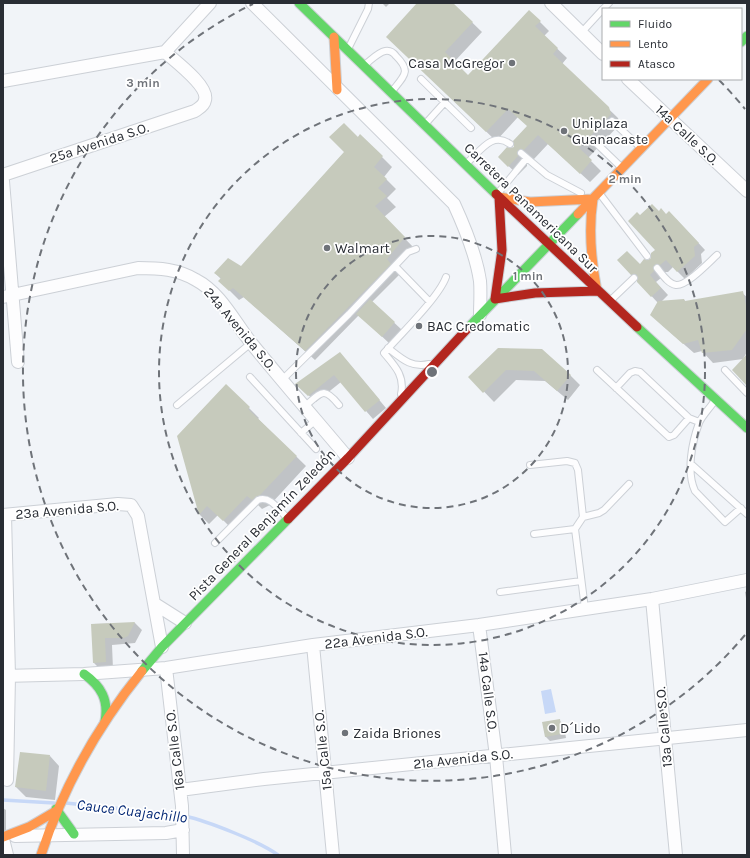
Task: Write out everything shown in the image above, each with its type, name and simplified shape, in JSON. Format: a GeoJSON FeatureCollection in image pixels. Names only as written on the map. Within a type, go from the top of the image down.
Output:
{"type":"FeatureCollection","features":[{"type":"Feature","properties":{"kind":"main road","name":"Carretera Panamericana Sur"},"geometry":{"type":"LineString","coordinates":[[300,3],[549,246],[609,302],[717,398],[747,428]]}},
{"type":"Feature","properties":{"kind":"main road"},"geometry":{"type":"LineString","coordinates":[[334,37],[337,90]]}},
{"type":"Feature","properties":{"kind":"main road","name":"Pista General Benjamín Zeledón"},"geometry":{"type":"LineString","coordinates":[[41,855],[56,809],[82,759],[105,722],[141,671],[162,647],[287,518],[348,458],[480,315],[549,246],[707,80]]}},
{"type":"Feature","properties":{"kind":"main road"},"geometry":{"type":"LineString","coordinates":[[498,196],[535,202],[596,196],[589,219],[588,240],[597,291],[542,292],[496,299],[502,250],[498,196]]}},
{"type":"Feature","properties":{"kind":"main road"},"geometry":{"type":"LineString","coordinates":[[84,674],[96,683],[104,694],[107,707],[105,722]]}},
{"type":"Feature","properties":{"kind":"main road"},"geometry":{"type":"LineString","coordinates":[[3,838],[29,827],[56,809],[74,834]]}},
{"type":"Feature","properties":{"kind":"street"},"geometry":{"type":"LineString","coordinates":[[3,81],[164,52],[210,3]]}},
{"type":"Feature","properties":{"kind":"street"},"geometry":{"type":"LineString","coordinates":[[252,3],[337,90],[454,204],[463,223],[476,262],[480,282],[480,315]]}},
{"type":"Feature","properties":{"kind":"street"},"geometry":{"type":"LineString","coordinates":[[551,3],[602,53]]}},
{"type":"Feature","properties":{"kind":"street","name":"25a Avenida S.O."},"geometry":{"type":"LineString","coordinates":[[3,175],[195,111],[202,106],[206,100],[205,92],[201,84],[164,52]]}},
{"type":"Feature","properties":{"kind":"street","name":"14a Calle S.O."},"geometry":{"type":"LineString","coordinates":[[629,80],[747,191]]}},
{"type":"Feature","properties":{"kind":"street"},"geometry":{"type":"LineString","coordinates":[[3,181],[8,295],[18,362]]}},
{"type":"Feature","properties":{"kind":"street","name":"24a Avenida S.O."},"geometry":{"type":"LineString","coordinates":[[8,295],[138,268],[160,268],[180,272],[198,280],[214,293],[251,343],[348,458]]}},
{"type":"Feature","properties":{"kind":"street","name":"23a Avenida S.O."},"geometry":{"type":"LineString","coordinates":[[4,515],[118,504],[131,506],[138,516],[155,604]]}},
{"type":"Feature","properties":{"kind":"street"},"geometry":{"type":"LineString","coordinates":[[4,515],[7,780]]}},
{"type":"Feature","properties":{"kind":"street","name":"22a Avenida S.O."},"geometry":{"type":"LineString","coordinates":[[6,676],[84,674],[166,668],[313,645],[479,625],[652,599],[747,580]]}},
{"type":"Feature","properties":{"kind":"street","name":"13a Calle S.O."},"geometry":{"type":"LineString","coordinates":[[652,599],[676,855]]}},
{"type":"Feature","properties":{"kind":"street"},"geometry":{"type":"LineString","coordinates":[[155,604],[185,623]]}},
{"type":"Feature","properties":{"kind":"street"},"geometry":{"type":"LineString","coordinates":[[155,604],[162,647]]}},
{"type":"Feature","properties":{"kind":"street","name":"14a Calle S.O."},"geometry":{"type":"LineString","coordinates":[[479,625],[496,756],[505,855]]}},
{"type":"Feature","properties":{"kind":"street","name":"15a Calle S.O."},"geometry":{"type":"LineString","coordinates":[[313,645],[333,855]]}},
{"type":"Feature","properties":{"kind":"street","name":"16a Calle S.O."},"geometry":{"type":"LineString","coordinates":[[166,668],[182,806],[183,855]]}},
{"type":"Feature","properties":{"kind":"street","name":"21a Avenida S.O."},"geometry":{"type":"LineString","coordinates":[[180,790],[325,772],[747,730]]}},
{"type":"Feature","properties":{"kind":"street"},"geometry":{"type":"LineString","coordinates":[[7,855],[3,838],[74,834],[166,833],[183,825]]}},
{"type":"Feature","properties":{"kind":"lane"},"geometry":{"type":"LineString","coordinates":[[347,50],[368,9],[369,3]]}},
{"type":"Feature","properties":{"kind":"lane"},"geometry":{"type":"LineString","coordinates":[[581,33],[602,10]]}},
{"type":"Feature","properties":{"kind":"lane"},"geometry":{"type":"LineString","coordinates":[[364,66],[386,50],[392,51],[404,64],[406,69],[405,75],[391,93]]}},
{"type":"Feature","properties":{"kind":"lane"},"geometry":{"type":"LineString","coordinates":[[422,79],[471,128]]}},
{"type":"Feature","properties":{"kind":"lane"},"geometry":{"type":"LineString","coordinates":[[424,125],[445,102]]}},
{"type":"Feature","properties":{"kind":"lane"},"geometry":{"type":"LineString","coordinates":[[612,120],[641,148]]}},
{"type":"Feature","properties":{"kind":"lane"},"geometry":{"type":"LineString","coordinates":[[465,164],[492,140],[498,138],[504,139],[510,144]]}},
{"type":"Feature","properties":{"kind":"lane"},"geometry":{"type":"LineString","coordinates":[[593,140],[622,168]]}},
{"type":"Feature","properties":{"kind":"lane"},"geometry":{"type":"LineString","coordinates":[[521,153],[526,159],[548,175],[596,196],[647,256]]}},
{"type":"Feature","properties":{"kind":"lane"},"geometry":{"type":"LineString","coordinates":[[498,196],[526,159]]}},
{"type":"Feature","properties":{"kind":"lane"},"geometry":{"type":"LineString","coordinates":[[282,380],[408,252],[416,249]]}},
{"type":"Feature","properties":{"kind":"lane"},"geometry":{"type":"LineString","coordinates":[[657,268],[669,282],[676,285],[685,282],[717,255]]}},
{"type":"Feature","properties":{"kind":"lane"},"geometry":{"type":"LineString","coordinates":[[395,266],[430,301]]}},
{"type":"Feature","properties":{"kind":"lane"},"geometry":{"type":"LineString","coordinates":[[398,404],[402,383],[401,375],[384,353],[444,284],[446,277]]}},
{"type":"Feature","properties":{"kind":"lane"},"geometry":{"type":"LineString","coordinates":[[609,302],[634,278]]}},
{"type":"Feature","properties":{"kind":"lane"},"geometry":{"type":"LineString","coordinates":[[177,405],[251,343]]}},
{"type":"Feature","properties":{"kind":"lane"},"geometry":{"type":"LineString","coordinates":[[388,348],[402,359],[414,365],[437,362]]}},
{"type":"Feature","properties":{"kind":"lane"},"geometry":{"type":"LineString","coordinates":[[597,370],[669,437],[674,434],[689,418]]}},
{"type":"Feature","properties":{"kind":"lane"},"geometry":{"type":"LineString","coordinates":[[725,370],[747,392]]}},
{"type":"Feature","properties":{"kind":"lane"},"geometry":{"type":"LineString","coordinates":[[616,388],[630,373],[634,371],[640,372],[689,418],[699,422]]}},
{"type":"Feature","properties":{"kind":"lane"},"geometry":{"type":"LineString","coordinates":[[250,377],[316,449]]}},
{"type":"Feature","properties":{"kind":"lane"},"geometry":{"type":"LineString","coordinates":[[304,407],[320,394],[325,392],[330,394],[339,405]]}},
{"type":"Feature","properties":{"kind":"lane"},"geometry":{"type":"LineString","coordinates":[[717,398],[699,422],[691,464],[691,478],[695,491],[725,522],[741,508]]}},
{"type":"Feature","properties":{"kind":"lane"},"geometry":{"type":"LineString","coordinates":[[301,433],[316,420]]}},
{"type":"Feature","properties":{"kind":"lane"},"geometry":{"type":"LineString","coordinates":[[530,465],[567,461],[575,463],[578,470],[582,517],[575,529],[585,609]]}},
{"type":"Feature","properties":{"kind":"lane"},"geometry":{"type":"LineString","coordinates":[[691,464],[747,514]]}},
{"type":"Feature","properties":{"kind":"lane"},"geometry":{"type":"LineString","coordinates":[[582,517],[599,513],[604,510],[629,484]]}},
{"type":"Feature","properties":{"kind":"lane"},"geometry":{"type":"LineString","coordinates":[[215,543],[258,500],[264,498],[269,499],[287,518]]}},
{"type":"Feature","properties":{"kind":"lane"},"geometry":{"type":"LineString","coordinates":[[534,534],[575,529]]}},
{"type":"Feature","properties":{"kind":"lane"},"geometry":{"type":"LineString","coordinates":[[500,592],[581,581]]}},
{"type":"Feature","properties":{"kind":"water"},"geometry":{"type":"Polygon","coordinates":[[[551,689],[556,712],[545,714],[541,691],[551,689]]]}},
{"type":"Feature","properties":{"kind":"building"},"geometry":{"type":"Polygon","coordinates":[[[417,3],[453,3],[473,22],[445,52],[468,75],[529,10],[541,21],[535,26],[558,48],[553,54],[609,107],[611,114],[579,148],[592,160],[580,174],[538,135],[524,150],[518,150],[518,156],[508,167],[498,157],[507,147],[514,147],[513,141],[527,126],[508,109],[486,132],[386,37],[417,3]]]}},
{"type":"Feature","properties":{"kind":"building","name":"Walmart"},"geometry":{"type":"Polygon","coordinates":[[[344,123],[358,137],[360,134],[383,156],[374,167],[387,179],[378,188],[387,196],[375,206],[405,237],[387,259],[391,264],[305,351],[233,288],[229,291],[218,281],[221,278],[214,273],[228,258],[241,266],[344,152],[329,137],[344,123]]]}},
{"type":"Feature","properties":{"kind":"building"},"geometry":{"type":"Polygon","coordinates":[[[652,204],[659,211],[661,208],[666,214],[669,211],[699,243],[694,247],[695,256],[677,272],[666,260],[660,265],[654,265],[654,271],[650,275],[661,288],[651,297],[637,282],[637,275],[631,275],[617,260],[627,251],[640,264],[644,259],[648,260],[651,258],[651,253],[655,250],[628,221],[637,212],[640,215],[652,204]]]}},
{"type":"Feature","properties":{"kind":"building"},"geometry":{"type":"Polygon","coordinates":[[[743,291],[747,310],[747,329],[732,350],[702,353],[698,340],[683,344],[650,315],[658,301],[684,299],[685,301],[743,291]]]}},
{"type":"Feature","properties":{"kind":"building"},"geometry":{"type":"Polygon","coordinates":[[[370,299],[395,322],[382,337],[356,314],[370,299]]]}},
{"type":"Feature","properties":{"kind":"building"},"geometry":{"type":"Polygon","coordinates":[[[498,348],[542,349],[571,375],[557,391],[534,371],[506,370],[483,393],[468,377],[498,348]]]}},
{"type":"Feature","properties":{"kind":"building"},"geometry":{"type":"Polygon","coordinates":[[[340,352],[380,400],[365,412],[334,375],[308,396],[295,384],[340,352]]]}},
{"type":"Feature","properties":{"kind":"building"},"geometry":{"type":"Polygon","coordinates":[[[747,354],[747,386],[732,370],[747,354]]]}},
{"type":"Feature","properties":{"kind":"building"},"geometry":{"type":"Polygon","coordinates":[[[226,384],[250,407],[248,409],[297,456],[260,495],[252,500],[247,496],[223,521],[207,506],[199,515],[177,436],[226,384]]]}},
{"type":"Feature","properties":{"kind":"building"},"geometry":{"type":"Polygon","coordinates":[[[135,622],[128,636],[124,638],[105,638],[106,662],[93,663],[91,624],[135,622]]]}},
{"type":"Feature","properties":{"kind":"building","name":"D´Lido"},"geometry":{"type":"Polygon","coordinates":[[[560,719],[562,734],[545,737],[542,722],[560,719]]]}},
{"type":"Feature","properties":{"kind":"building"},"geometry":{"type":"Polygon","coordinates":[[[20,752],[50,755],[46,791],[15,787],[20,752]]]}},
{"type":"Feature","properties":{"kind":"waterway","name":"Cauce Cuajachillo"},"geometry":{"type":"LineString","coordinates":[[3,800],[54,803]]}},
{"type":"Feature","properties":{"kind":"waterway","name":"Cauce Cuajachillo"},"geometry":{"type":"LineString","coordinates":[[66,803],[179,815]]}},
{"type":"Feature","properties":{"kind":"waterway","name":"Cauce Cuajachillo"},"geometry":{"type":"LineString","coordinates":[[185,816],[233,832],[278,855]]}},
{"type":"Feature","properties":{"kind":"traffic: fast"},"geometry":{"type":"LineString","coordinates":[[299,3],[496,194]]}},
{"type":"Feature","properties":{"kind":"traffic: fast"},"geometry":{"type":"LineString","coordinates":[[742,41],[747,36]]}},
{"type":"Feature","properties":{"kind":"traffic: fast"},"geometry":{"type":"LineString","coordinates":[[468,328],[578,214]]}},
{"type":"Feature","properties":{"kind":"traffic: fast"},"geometry":{"type":"LineString","coordinates":[[637,327],[747,428]]}},
{"type":"Feature","properties":{"kind":"traffic: fast"},"geometry":{"type":"LineString","coordinates":[[142,671],[162,647],[288,519]]}},
{"type":"Feature","properties":{"kind":"traffic: fast"},"geometry":{"type":"LineString","coordinates":[[84,674],[95,683],[105,700],[105,721]]}},
{"type":"Feature","properties":{"kind":"traffic: fast"},"geometry":{"type":"LineString","coordinates":[[56,809],[74,834]]}},
{"type":"Feature","properties":{"kind":"traffic: slow"},"geometry":{"type":"LineString","coordinates":[[334,37],[337,90]]}},
{"type":"Feature","properties":{"kind":"traffic: slow"},"geometry":{"type":"LineString","coordinates":[[578,214],[707,80]]}},
{"type":"Feature","properties":{"kind":"traffic: slow"},"geometry":{"type":"LineString","coordinates":[[499,197],[530,202],[593,199],[591,211],[591,245],[597,291]]}},
{"type":"Feature","properties":{"kind":"traffic: slow"},"geometry":{"type":"LineString","coordinates":[[41,855],[60,805],[83,758],[110,714],[142,671]]}},
{"type":"Feature","properties":{"kind":"traffic: slow"},"geometry":{"type":"LineString","coordinates":[[3,837],[29,827],[56,811]]}},
{"type":"Feature","properties":{"kind":"traffic: jam"},"geometry":{"type":"LineString","coordinates":[[496,194],[637,327]]}},
{"type":"Feature","properties":{"kind":"traffic: jam"},"geometry":{"type":"LineString","coordinates":[[499,197],[502,250],[495,299],[535,293],[597,291]]}},
{"type":"Feature","properties":{"kind":"traffic: jam"},"geometry":{"type":"LineString","coordinates":[[288,519],[348,458],[468,328]]}},
{"type":"Feature","properties":{"kind":"place","name":"Casa McGregor"},"geometry":{"type":"Point","coordinates":[512,63]}},
{"type":"Feature","properties":{"kind":"place","name":"Uniplaza Guanacaste"},"geometry":{"type":"Point","coordinates":[564,131]}},
{"type":"Feature","properties":{"kind":"place","name":"Walmart"},"geometry":{"type":"Point","coordinates":[327,248]}},
{"type":"Feature","properties":{"kind":"place","name":"BAC Credomatic"},"geometry":{"type":"Point","coordinates":[419,326]}},
{"type":"Feature","properties":{"kind":"place","name":"D´Lido"},"geometry":{"type":"Point","coordinates":[552,728]}},
{"type":"Feature","properties":{"kind":"place","name":"Zaida Briones"},"geometry":{"type":"Point","coordinates":[345,733]}}]}
